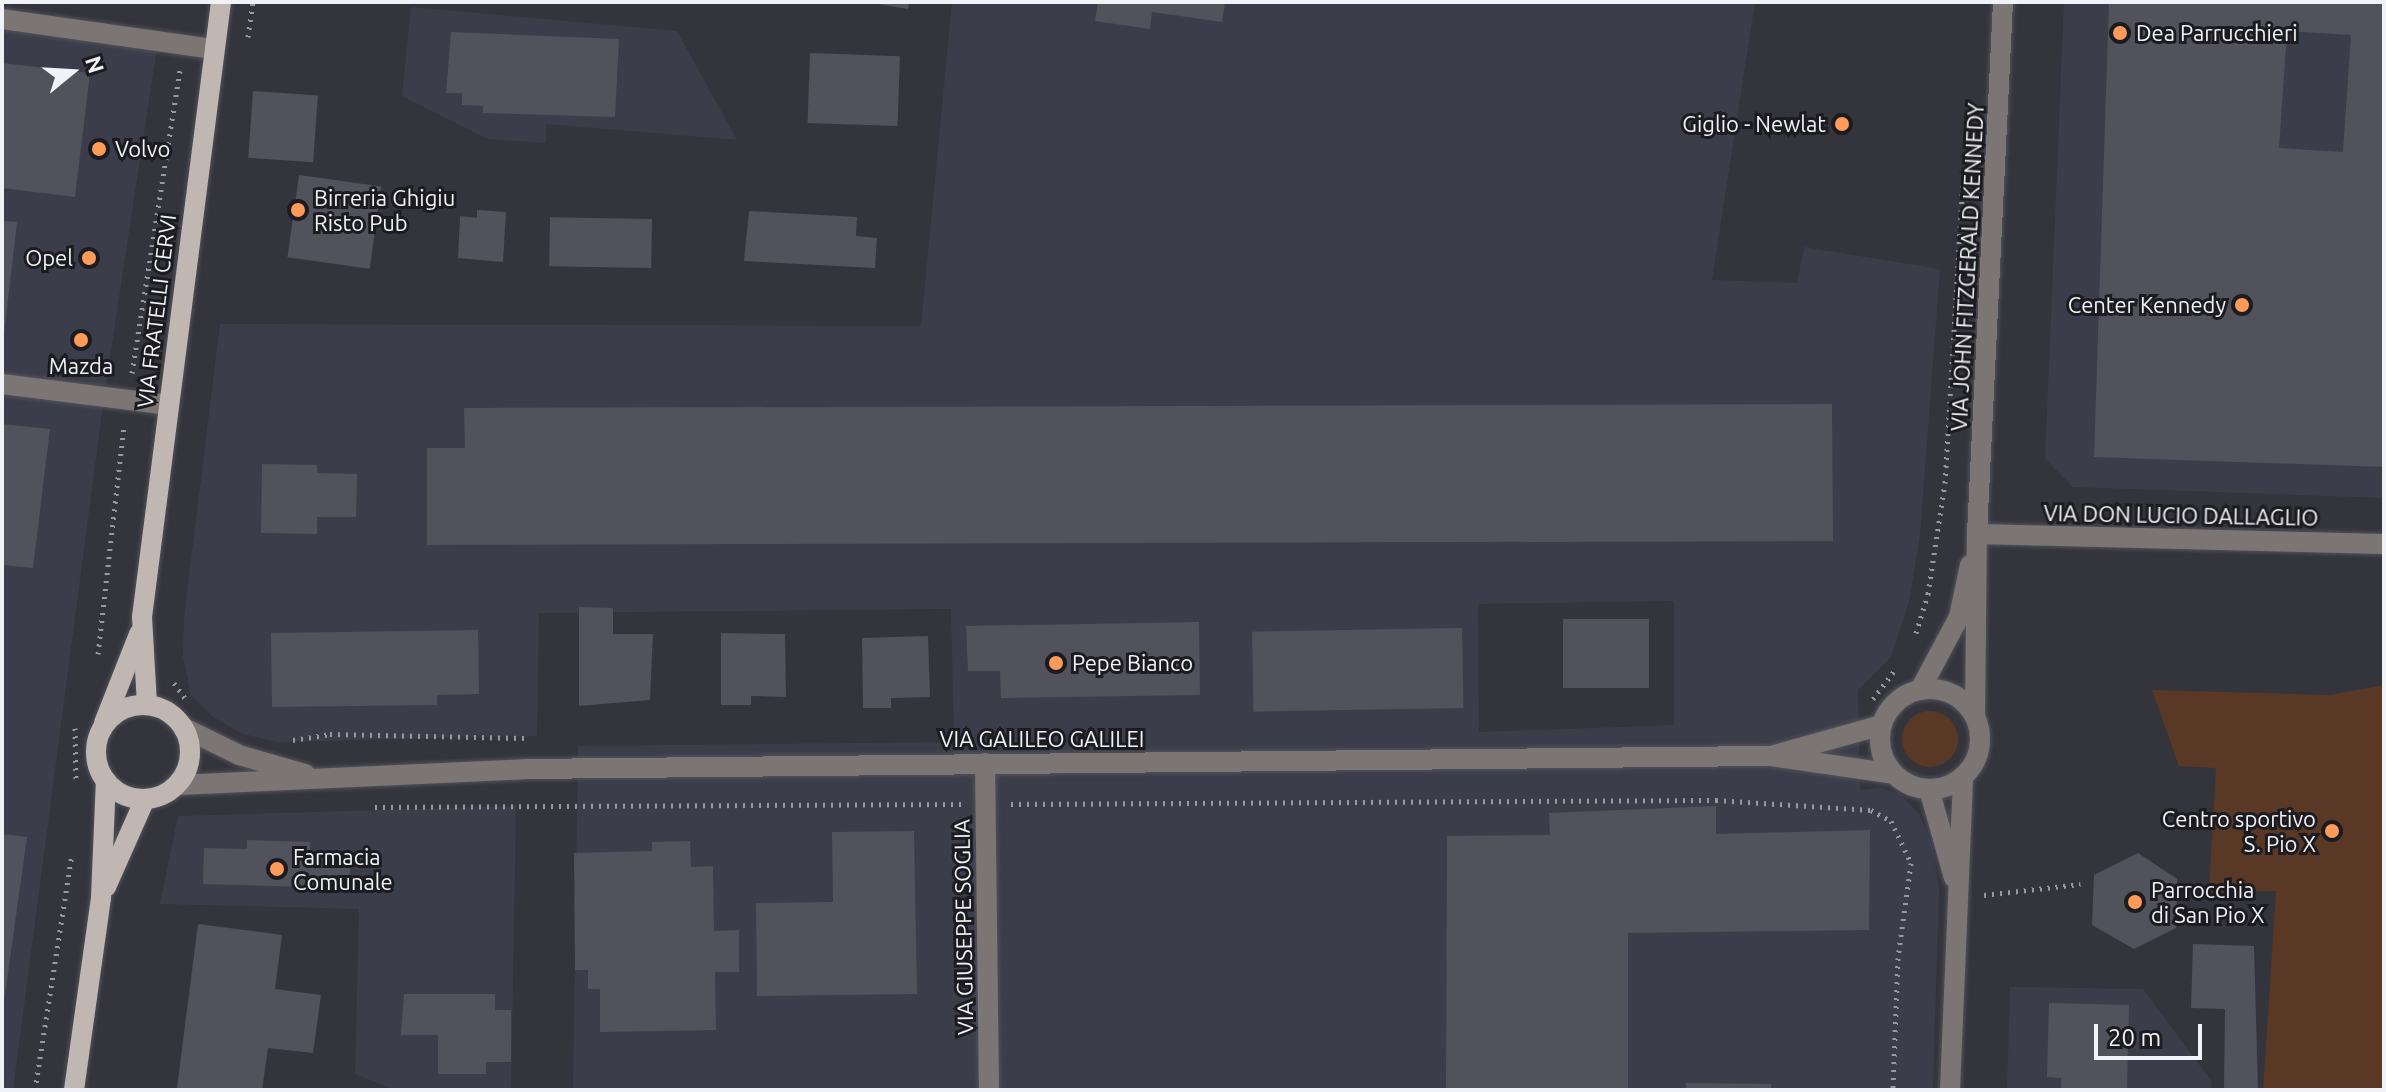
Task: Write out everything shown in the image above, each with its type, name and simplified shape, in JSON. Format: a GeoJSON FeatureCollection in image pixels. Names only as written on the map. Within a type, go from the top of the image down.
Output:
{"type":"FeatureCollection","features":[{"type":"Feature","properties":{"kind":"main road","name":"VIA FRATELLI CERVI"},"geometry":{"type":"LineString","coordinates":[[147,704],[141,626],[221,2]]}},
{"type":"Feature","properties":{"kind":"main road","name":"VIA FRATELLI CERVI"},"geometry":{"type":"LineString","coordinates":[[104,724],[141,626]]}},
{"type":"Feature","properties":{"kind":"main road"},"geometry":{"type":"LineString","coordinates":[[74,1090],[101,898],[106,781],[95,754],[104,724],[129,706],[147,704],[190,720],[191,757],[178,785],[145,799],[127,797],[106,781]]}},
{"type":"Feature","properties":{"kind":"main road"},"geometry":{"type":"LineString","coordinates":[[101,898],[145,799]]}},
{"type":"Feature","properties":{"kind":"street","name":"VIA JOHN FITZGERALD KENNEDY"},"geometry":{"type":"LineString","coordinates":[[1950,1090],[1963,776],[1979,748],[1975,716],[1977,534],[2003,2]]}},
{"type":"Feature","properties":{"kind":"street"},"geometry":{"type":"LineString","coordinates":[[2,19],[213,49]]}},
{"type":"Feature","properties":{"kind":"street"},"geometry":{"type":"LineString","coordinates":[[2,384],[168,405]]}},
{"type":"Feature","properties":{"kind":"street","name":"VIA JOHN FITZGERALD KENNEDY"},"geometry":{"type":"LineString","coordinates":[[1882,725],[1896,702],[1920,690],[1959,617],[1977,534]]}},
{"type":"Feature","properties":{"kind":"street","name":"VIA DON LUCIO DALLAGLIO"},"geometry":{"type":"LineString","coordinates":[[1977,534],[2384,544]]}},
{"type":"Feature","properties":{"kind":"street"},"geometry":{"type":"LineString","coordinates":[[1920,690],[1952,694],[1975,716]]}},
{"type":"Feature","properties":{"kind":"street","name":"VIA GALILEO GALILEI"},"geometry":{"type":"LineString","coordinates":[[190,720],[239,755],[313,776]]}},
{"type":"Feature","properties":{"kind":"street"},"geometry":{"type":"LineString","coordinates":[[1882,725],[1880,743],[1894,774],[1929,789],[1963,776]]}},
{"type":"Feature","properties":{"kind":"street","name":"VIA GALILEO GALILEI"},"geometry":{"type":"LineString","coordinates":[[1771,756],[1882,725]]}},
{"type":"Feature","properties":{"kind":"street","name":"VIA GALILEO GALILEI"},"geometry":{"type":"LineString","coordinates":[[178,785],[236,786],[313,776],[985,763],[1771,756],[1894,774]]}},
{"type":"Feature","properties":{"kind":"street","name":"VIA GIUSEPPE SOGLIA"},"geometry":{"type":"LineString","coordinates":[[985,763],[989,1090]]}},
{"type":"Feature","properties":{"kind":"street","name":"VIA JOHN FITZGERALD KENNEDY"},"geometry":{"type":"LineString","coordinates":[[1929,789],[1959,898]]}},
{"type":"Feature","properties":{"kind":"path"},"geometry":{"type":"LineString","coordinates":[[247,41],[253,2]]}},
{"type":"Feature","properties":{"kind":"path"},"geometry":{"type":"LineString","coordinates":[[98,659],[128,400],[184,46]]}},
{"type":"Feature","properties":{"kind":"path"},"geometry":{"type":"LineString","coordinates":[[1912,648],[1928,594],[1945,483],[1963,177]]}},
{"type":"Feature","properties":{"kind":"path"},"geometry":{"type":"LineString","coordinates":[[1867,706],[1904,658]]}},
{"type":"Feature","properties":{"kind":"path"},"geometry":{"type":"LineString","coordinates":[[169,673],[190,720]]}},
{"type":"Feature","properties":{"kind":"path"},"geometry":{"type":"LineString","coordinates":[[78,797],[72,749],[82,715]]}},
{"type":"Feature","properties":{"kind":"path"},"geometry":{"type":"LineString","coordinates":[[1820,763],[1821,806]]}},
{"type":"Feature","properties":{"kind":"path"},"geometry":{"type":"LineString","coordinates":[[361,807],[1716,800],[1871,810],[1891,821],[1911,863],[1898,958],[1893,1090]]}},
{"type":"Feature","properties":{"kind":"path"},"geometry":{"type":"LineString","coordinates":[[35,1090],[74,840]]}},
{"type":"Feature","properties":{"kind":"path"},"geometry":{"type":"LineString","coordinates":[[1959,898],[2080,884]]}},
{"type":"Feature","properties":{"kind":"shaded area"},"geometry":{"type":"Polygon","coordinates":[[[952,2],[1755,2],[1712,280],[1797,283],[1804,247],[1940,269],[1920,535],[1909,602],[1891,657],[1858,690],[1860,790],[1880,788],[1900,794],[1919,814],[1933,848],[1939,889],[1933,1090],[573,1090],[578,746],[954,742],[951,609],[539,613],[537,736],[277,742],[243,734],[213,717],[191,695],[183,657],[184,617],[220,324],[921,326],[952,2]],[[1674,601],[1478,604],[1479,732],[1674,725],[1674,601]]]}},
{"type":"Feature","properties":{"kind":"shaded area","name":"Center Kennedy"},"geometry":{"type":"Polygon","coordinates":[[[2064,2],[2384,2],[2384,498],[2073,487],[2045,459],[2064,2]]]}},
{"type":"Feature","properties":{"kind":"shaded area"},"geometry":{"type":"Polygon","coordinates":[[[411,7],[677,31],[737,140],[546,124],[546,143],[488,139],[402,96],[411,7]]]}},
{"type":"Feature","properties":{"kind":"shaded area"},"geometry":{"type":"Polygon","coordinates":[[[2,19],[158,41],[104,397],[13,1090],[2,1090],[2,19]]]}},
{"type":"Feature","properties":{"kind":"shaded area","name":"Centro sportivo S. Pio X"},"geometry":{"type":"Polygon","coordinates":[[[2384,685],[2384,1090],[2263,1090],[2276,891],[2209,892],[2216,768],[2179,766],[2152,690],[2330,695],[2384,685]]]}},
{"type":"Feature","properties":{"kind":"shaded area"},"geometry":{"type":"Polygon","coordinates":[[[1930,711],[1950,719],[1958,739],[1950,759],[1930,767],[1910,759],[1902,739],[1910,719],[1930,711]]]}},
{"type":"Feature","properties":{"kind":"shaded area"},"geometry":{"type":"Polygon","coordinates":[[[516,806],[511,1090],[396,1090],[355,1074],[359,909],[160,904],[178,816],[516,806]]]}},
{"type":"Feature","properties":{"kind":"shaded area"},"geometry":{"type":"Polygon","coordinates":[[[2010,987],[2143,989],[2212,1082],[2212,1090],[2007,1090],[2010,987]]]}},
{"type":"Feature","properties":{"kind":"building"},"geometry":{"type":"Polygon","coordinates":[[[866,2],[909,2],[908,9],[866,2]]]}},
{"type":"Feature","properties":{"kind":"building"},"geometry":{"type":"Polygon","coordinates":[[[1098,2],[1225,2],[1222,22],[1152,12],[1150,29],[1095,21],[1098,2]]]}},
{"type":"Feature","properties":{"kind":"building","name":"Center Kennedy"},"geometry":{"type":"Polygon","coordinates":[[[2109,2],[2384,2],[2384,467],[2094,457],[2109,2]],[[2287,31],[2279,148],[2343,152],[2351,35],[2287,31]]]}},
{"type":"Feature","properties":{"kind":"building"},"geometry":{"type":"Polygon","coordinates":[[[451,32],[619,39],[615,117],[483,113],[483,106],[462,105],[462,93],[446,93],[451,32]]]}},
{"type":"Feature","properties":{"kind":"building"},"geometry":{"type":"Polygon","coordinates":[[[810,53],[900,56],[898,126],[808,123],[810,53]]]}},
{"type":"Feature","properties":{"kind":"building"},"geometry":{"type":"Polygon","coordinates":[[[2,63],[90,73],[75,197],[2,188],[2,63]]]}},
{"type":"Feature","properties":{"kind":"building"},"geometry":{"type":"Polygon","coordinates":[[[253,91],[318,96],[313,162],[248,158],[253,91]]]}},
{"type":"Feature","properties":{"kind":"building"},"geometry":{"type":"Polygon","coordinates":[[[299,175],[381,187],[370,269],[287,257],[299,175]]]}},
{"type":"Feature","properties":{"kind":"building"},"geometry":{"type":"Polygon","coordinates":[[[477,210],[506,212],[503,262],[458,258],[460,216],[477,218],[477,210]]]}},
{"type":"Feature","properties":{"kind":"building"},"geometry":{"type":"Polygon","coordinates":[[[749,211],[857,217],[856,236],[877,238],[875,268],[744,261],[749,211]]]}},
{"type":"Feature","properties":{"kind":"building"},"geometry":{"type":"Polygon","coordinates":[[[550,217],[652,219],[651,268],[549,266],[550,217]]]}},
{"type":"Feature","properties":{"kind":"building"},"geometry":{"type":"Polygon","coordinates":[[[2,221],[17,222],[4,334],[2,333],[2,221]]]}},
{"type":"Feature","properties":{"kind":"building"},"geometry":{"type":"Polygon","coordinates":[[[1832,404],[1833,541],[427,545],[427,448],[465,448],[464,408],[1832,404]]]}},
{"type":"Feature","properties":{"kind":"building"},"geometry":{"type":"Polygon","coordinates":[[[2,424],[50,429],[33,568],[2,565],[2,424]]]}},
{"type":"Feature","properties":{"kind":"building"},"geometry":{"type":"Polygon","coordinates":[[[262,464],[317,465],[317,473],[357,474],[356,517],[317,517],[317,534],[261,533],[262,464]]]}},
{"type":"Feature","properties":{"kind":"building"},"geometry":{"type":"Polygon","coordinates":[[[579,607],[613,608],[613,634],[653,634],[650,700],[579,706],[579,607]]]}},
{"type":"Feature","properties":{"kind":"building"},"geometry":{"type":"Polygon","coordinates":[[[1563,619],[1649,619],[1649,688],[1563,688],[1563,619]]]}},
{"type":"Feature","properties":{"kind":"building"},"geometry":{"type":"Polygon","coordinates":[[[1199,622],[1200,695],[1001,698],[1000,671],[968,671],[966,626],[1199,622]]]}},
{"type":"Feature","properties":{"kind":"building"},"geometry":{"type":"Polygon","coordinates":[[[1462,628],[1463,708],[1253,712],[1252,632],[1462,628]]]}},
{"type":"Feature","properties":{"kind":"building"},"geometry":{"type":"Polygon","coordinates":[[[478,630],[479,694],[437,695],[437,705],[272,707],[271,633],[478,630]]]}},
{"type":"Feature","properties":{"kind":"building"},"geometry":{"type":"Polygon","coordinates":[[[721,633],[785,634],[786,697],[751,696],[751,705],[721,705],[721,633]]]}},
{"type":"Feature","properties":{"kind":"building"},"geometry":{"type":"Polygon","coordinates":[[[928,636],[930,697],[891,698],[891,708],[863,708],[862,638],[928,636]]]}},
{"type":"Feature","properties":{"kind":"building"},"geometry":{"type":"Polygon","coordinates":[[[1716,806],[1716,834],[1870,830],[1869,930],[1628,933],[1628,1090],[1446,1090],[1447,836],[1550,835],[1549,813],[1716,806]]]}},
{"type":"Feature","properties":{"kind":"building"},"geometry":{"type":"Polygon","coordinates":[[[914,831],[917,994],[757,996],[756,903],[833,902],[832,832],[914,831]]]}},
{"type":"Feature","properties":{"kind":"building"},"geometry":{"type":"Polygon","coordinates":[[[2,834],[27,837],[4,1002],[2,1002],[2,834]]]}},
{"type":"Feature","properties":{"kind":"building","name":"Farmacia Comunale"},"geometry":{"type":"Polygon","coordinates":[[[247,840],[310,842],[310,853],[350,854],[350,888],[203,884],[204,848],[247,849],[247,840]]]}},
{"type":"Feature","properties":{"kind":"building"},"geometry":{"type":"Polygon","coordinates":[[[690,841],[691,867],[713,866],[714,931],[739,930],[739,972],[715,972],[716,1030],[600,1032],[600,989],[588,989],[588,970],[575,970],[574,853],[652,851],[652,842],[690,841]]]}},
{"type":"Feature","properties":{"kind":"building","name":"Parrocchia di San Pio X"},"geometry":{"type":"Polygon","coordinates":[[[2138,853],[2177,879],[2176,928],[2134,949],[2092,925],[2094,875],[2138,853]]]}},
{"type":"Feature","properties":{"kind":"building"},"geometry":{"type":"Polygon","coordinates":[[[198,924],[282,935],[275,989],[321,995],[313,1053],[268,1048],[262,1090],[177,1088],[198,924]]]}},
{"type":"Feature","properties":{"kind":"building"},"geometry":{"type":"Polygon","coordinates":[[[2193,944],[2254,946],[2258,1090],[2224,1090],[2225,1009],[2191,1008],[2193,944]]]}},
{"type":"Feature","properties":{"kind":"building"},"geometry":{"type":"Polygon","coordinates":[[[404,994],[495,994],[495,1010],[511,1010],[511,1062],[486,1062],[486,1074],[438,1074],[438,1035],[401,1035],[404,994]]]}},
{"type":"Feature","properties":{"kind":"building"},"geometry":{"type":"Polygon","coordinates":[[[2049,1003],[2129,1005],[2127,1090],[2061,1090],[2061,1078],[2047,1077],[2049,1003]]]}},
{"type":"Feature","properties":{"kind":"building"},"geometry":{"type":"Polygon","coordinates":[[[1686,1083],[1771,1084],[1771,1090],[1686,1090],[1686,1083]]]}},
{"type":"Feature","properties":{"kind":"place","name":"Dea Parrucchieri"},"geometry":{"type":"Point","coordinates":[2120,33]}},
{"type":"Feature","properties":{"kind":"place","name":"Giglio - Newlat"},"geometry":{"type":"Point","coordinates":[1842,124]}},
{"type":"Feature","properties":{"kind":"place","name":"Volvo"},"geometry":{"type":"Point","coordinates":[99,149]}},
{"type":"Feature","properties":{"kind":"place","name":"Birreria Ghigiu Risto Pub"},"geometry":{"type":"Point","coordinates":[298,210]}},
{"type":"Feature","properties":{"kind":"place","name":"Opel"},"geometry":{"type":"Point","coordinates":[89,258]}},
{"type":"Feature","properties":{"kind":"place","name":"Center Kennedy"},"geometry":{"type":"Point","coordinates":[2242,305]}},
{"type":"Feature","properties":{"kind":"place","name":"Mazda"},"geometry":{"type":"Point","coordinates":[81,340]}},
{"type":"Feature","properties":{"kind":"place","name":"Pepe Bianco"},"geometry":{"type":"Point","coordinates":[1056,663]}},
{"type":"Feature","properties":{"kind":"place","name":"Centro sportivo S. Pio X"},"geometry":{"type":"Point","coordinates":[2332,831]}},
{"type":"Feature","properties":{"kind":"place","name":"Farmacia Comunale"},"geometry":{"type":"Point","coordinates":[277,869]}},
{"type":"Feature","properties":{"kind":"place","name":"Parrocchia di San Pio X"},"geometry":{"type":"Point","coordinates":[2135,902]}}]}
